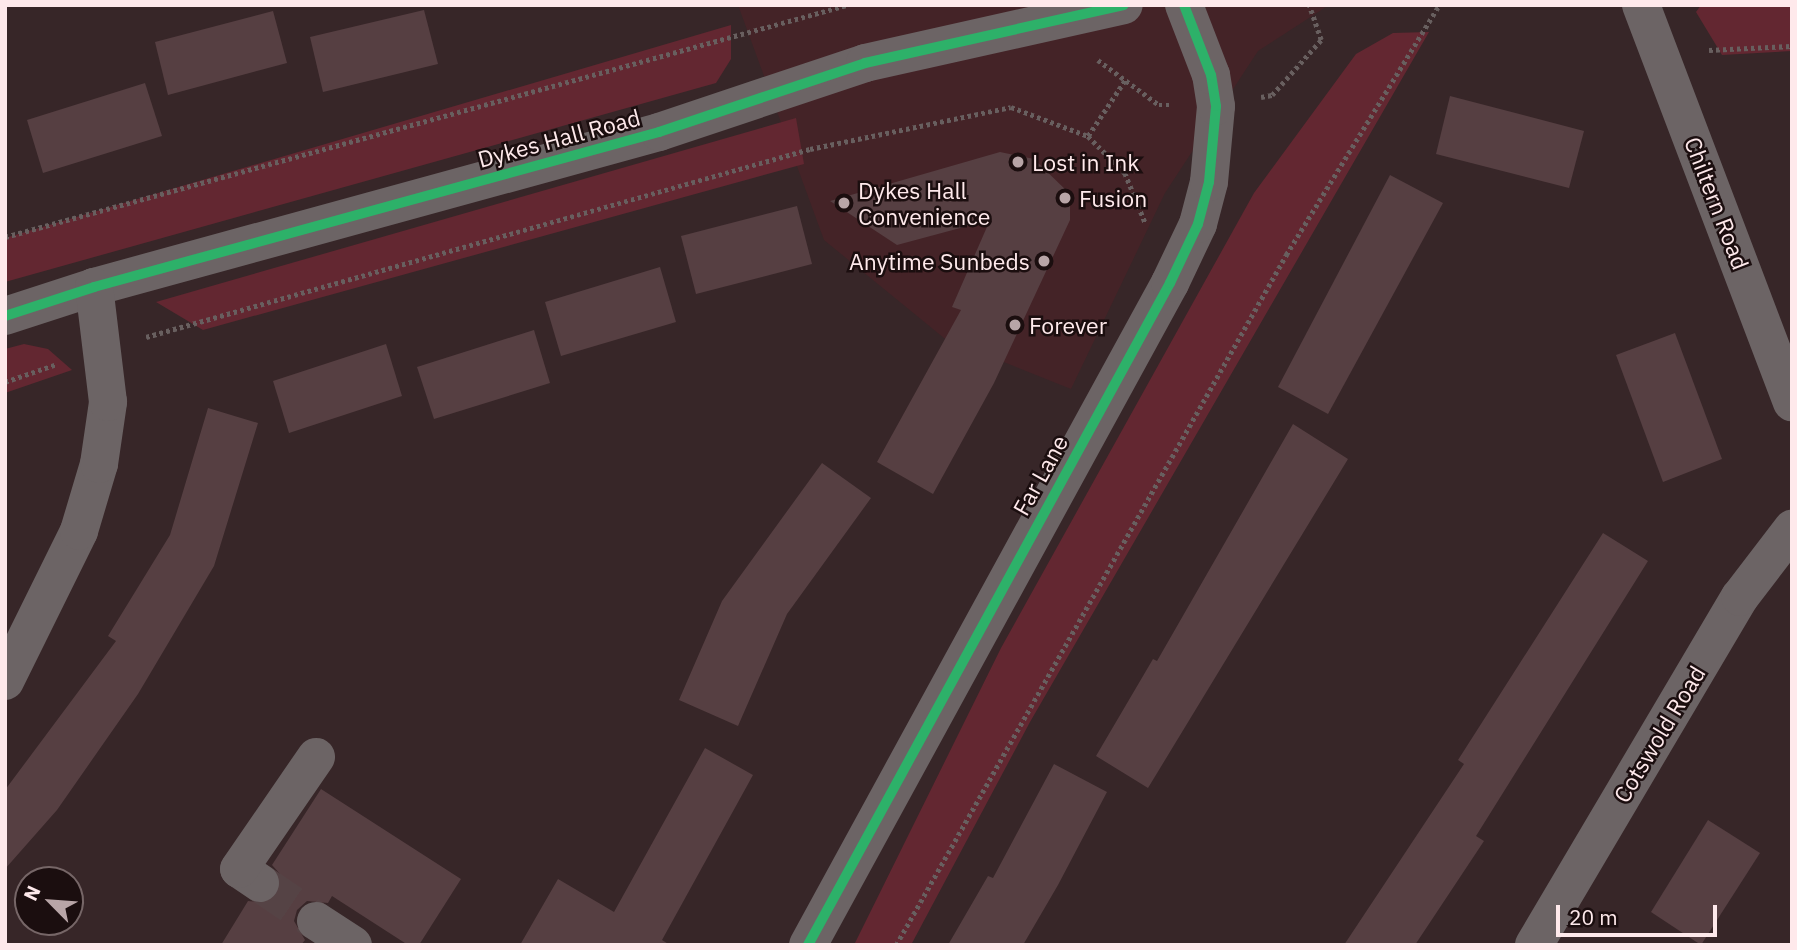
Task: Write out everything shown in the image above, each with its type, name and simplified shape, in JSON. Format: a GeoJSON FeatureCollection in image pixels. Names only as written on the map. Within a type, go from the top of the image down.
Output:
{"type":"FeatureCollection","features":[{"type":"Feature","properties":{"kind":"street","name":"Dykes Hall Road"},"geometry":{"type":"LineString","coordinates":[[5,316],[94,287],[659,132],[865,63],[1125,5]]}},
{"type":"Feature","properties":{"kind":"street","name":"Far Lane"},"geometry":{"type":"LineString","coordinates":[[808,945],[1170,284],[1198,223],[1215,137],[1210,75],[1184,5]]}},
{"type":"Feature","properties":{"kind":"street","name":"Chiltern Road"},"geometry":{"type":"LineString","coordinates":[[1641,5],[1792,402]]}},
{"type":"Feature","properties":{"kind":"street"},"geometry":{"type":"LineString","coordinates":[[5,681],[51,595],[83,517],[99,464],[108,402],[94,287]]}},
{"type":"Feature","properties":{"kind":"street","name":"Cotswold Road"},"geometry":{"type":"LineString","coordinates":[[1534,945],[1740,597],[1792,529]]}},
{"type":"Feature","properties":{"kind":"street"},"geometry":{"type":"LineString","coordinates":[[260,883],[239,869],[316,757]]}},
{"type":"Feature","properties":{"kind":"street"},"geometry":{"type":"LineString","coordinates":[[316,920],[353,945]]}},
{"type":"Feature","properties":{"kind":"path"},"geometry":{"type":"LineString","coordinates":[[5,237],[846,5]]}},
{"type":"Feature","properties":{"kind":"path"},"geometry":{"type":"LineString","coordinates":[[896,945],[1286,254],[1439,5]]}},
{"type":"Feature","properties":{"kind":"path"},"geometry":{"type":"LineString","coordinates":[[1660,52],[1792,46]]}},
{"type":"Feature","properties":{"kind":"path"},"geometry":{"type":"LineString","coordinates":[[1088,136],[1125,80]]}},
{"type":"Feature","properties":{"kind":"path"},"geometry":{"type":"LineString","coordinates":[[5,382],[103,348],[823,146],[1011,107],[1088,136],[1125,173],[1170,284]]}},
{"type":"Feature","properties":{"kind":"shaded area"},"geometry":{"type":"Polygon","coordinates":[[[738,5],[1329,5],[1258,51],[1165,193],[1071,389],[944,338],[824,240],[738,5]]]}},
{"type":"Feature","properties":{"kind":"shaded area"},"geometry":{"type":"Polygon","coordinates":[[[1701,5],[1792,5],[1792,51],[1722,55],[1696,12],[1701,5]]]}},
{"type":"Feature","properties":{"kind":"shaded area"},"geometry":{"type":"Polygon","coordinates":[[[731,25],[731,59],[716,83],[5,282],[5,238],[731,25]]]}},
{"type":"Feature","properties":{"kind":"shaded area"},"geometry":{"type":"Polygon","coordinates":[[[1429,32],[1030,722],[911,945],[854,945],[1001,648],[1254,193],[1356,54],[1393,33],[1429,32]]]}},
{"type":"Feature","properties":{"kind":"shaded area"},"geometry":{"type":"Polygon","coordinates":[[[796,118],[804,164],[203,330],[156,302],[796,118]]]}},
{"type":"Feature","properties":{"kind":"shaded area"},"geometry":{"type":"Polygon","coordinates":[[[24,344],[48,349],[72,370],[5,393],[5,349],[24,344]]]}},
{"type":"Feature","properties":{"kind":"building"},"geometry":{"type":"Polygon","coordinates":[[[424,10],[438,64],[323,92],[310,37],[424,10]]]}},
{"type":"Feature","properties":{"kind":"building"},"geometry":{"type":"Polygon","coordinates":[[[273,11],[287,63],[168,95],[155,42],[273,11]]]}},
{"type":"Feature","properties":{"kind":"building"},"geometry":{"type":"Polygon","coordinates":[[[145,83],[162,136],[43,173],[27,120],[145,83]]]}},
{"type":"Feature","properties":{"kind":"building"},"geometry":{"type":"Polygon","coordinates":[[[1450,96],[1584,131],[1569,188],[1436,154],[1450,96]]]}},
{"type":"Feature","properties":{"kind":"building"},"geometry":{"type":"Polygon","coordinates":[[[1000,152],[1034,159],[1070,194],[1070,220],[994,383],[933,494],[877,462],[961,310],[952,307],[990,220],[897,245],[830,201],[1000,152]]]}},
{"type":"Feature","properties":{"kind":"building"},"geometry":{"type":"Polygon","coordinates":[[[1390,175],[1443,203],[1328,414],[1278,387],[1390,175]]]}},
{"type":"Feature","properties":{"kind":"building"},"geometry":{"type":"Polygon","coordinates":[[[797,206],[812,264],[696,294],[681,236],[797,206]]]}},
{"type":"Feature","properties":{"kind":"building"},"geometry":{"type":"Polygon","coordinates":[[[660,267],[676,322],[561,356],[545,302],[660,267]]]}},
{"type":"Feature","properties":{"kind":"building"},"geometry":{"type":"Polygon","coordinates":[[[534,330],[550,383],[434,419],[417,367],[534,330]]]}},
{"type":"Feature","properties":{"kind":"building"},"geometry":{"type":"Polygon","coordinates":[[[1675,333],[1722,459],[1663,482],[1616,355],[1675,333]]]}},
{"type":"Feature","properties":{"kind":"building"},"geometry":{"type":"Polygon","coordinates":[[[386,344],[402,396],[289,433],[273,381],[386,344]]]}},
{"type":"Feature","properties":{"kind":"building"},"geometry":{"type":"Polygon","coordinates":[[[208,408],[258,423],[214,566],[138,694],[57,810],[5,869],[5,790],[116,641],[108,636],[170,535],[208,408]]]}},
{"type":"Feature","properties":{"kind":"building"},"geometry":{"type":"Polygon","coordinates":[[[1293,424],[1348,459],[1148,788],[1096,756],[1153,659],[1157,661],[1293,424]]]}},
{"type":"Feature","properties":{"kind":"building"},"geometry":{"type":"Polygon","coordinates":[[[822,463],[871,498],[787,614],[738,726],[679,700],[722,601],[822,463]]]}},
{"type":"Feature","properties":{"kind":"building"},"geometry":{"type":"Polygon","coordinates":[[[1603,533],[1648,561],[1476,836],[1484,841],[1415,945],[1344,945],[1464,764],[1458,760],[1603,533]]]}},
{"type":"Feature","properties":{"kind":"building"},"geometry":{"type":"Polygon","coordinates":[[[705,748],[753,775],[662,940],[670,945],[520,945],[558,879],[614,912],[705,748]]]}},
{"type":"Feature","properties":{"kind":"building"},"geometry":{"type":"Polygon","coordinates":[[[1054,764],[1107,792],[1023,945],[948,945],[988,876],[993,878],[1054,764]]]}},
{"type":"Feature","properties":{"kind":"building"},"geometry":{"type":"Polygon","coordinates":[[[321,789],[461,879],[419,945],[408,945],[332,896],[328,903],[307,901],[297,910],[294,921],[305,940],[301,945],[221,945],[248,901],[269,903],[278,895],[280,874],[272,865],[321,789]]]}},
{"type":"Feature","properties":{"kind":"building"},"geometry":{"type":"Polygon","coordinates":[[[1708,820],[1760,853],[1701,945],[1651,912],[1708,820]]]}},
{"type":"Feature","properties":{"kind":"tunnel"},"geometry":{"type":"LineString","coordinates":[[260,883],[316,921]]}},
{"type":"Feature","properties":{"kind":"cycle path"},"geometry":{"type":"LineString","coordinates":[[5,316],[94,287],[659,132],[865,63],[1124,5]]}},
{"type":"Feature","properties":{"kind":"cycle path"},"geometry":{"type":"LineString","coordinates":[[808,945],[1170,283],[1198,224],[1209,182],[1216,106],[1211,75],[1184,5]]}},
{"type":"Feature","properties":{"kind":"place","name":"Lost in Ink"},"geometry":{"type":"Point","coordinates":[1018,162]}},
{"type":"Feature","properties":{"kind":"place","name":"Fusion"},"geometry":{"type":"Point","coordinates":[1065,198]}},
{"type":"Feature","properties":{"kind":"place","name":"Dykes Hall Convenience"},"geometry":{"type":"Point","coordinates":[844,203]}},
{"type":"Feature","properties":{"kind":"place","name":"Anytime Sunbeds"},"geometry":{"type":"Point","coordinates":[1044,261]}},
{"type":"Feature","properties":{"kind":"place","name":"Forever"},"geometry":{"type":"Point","coordinates":[1015,325]}}]}
